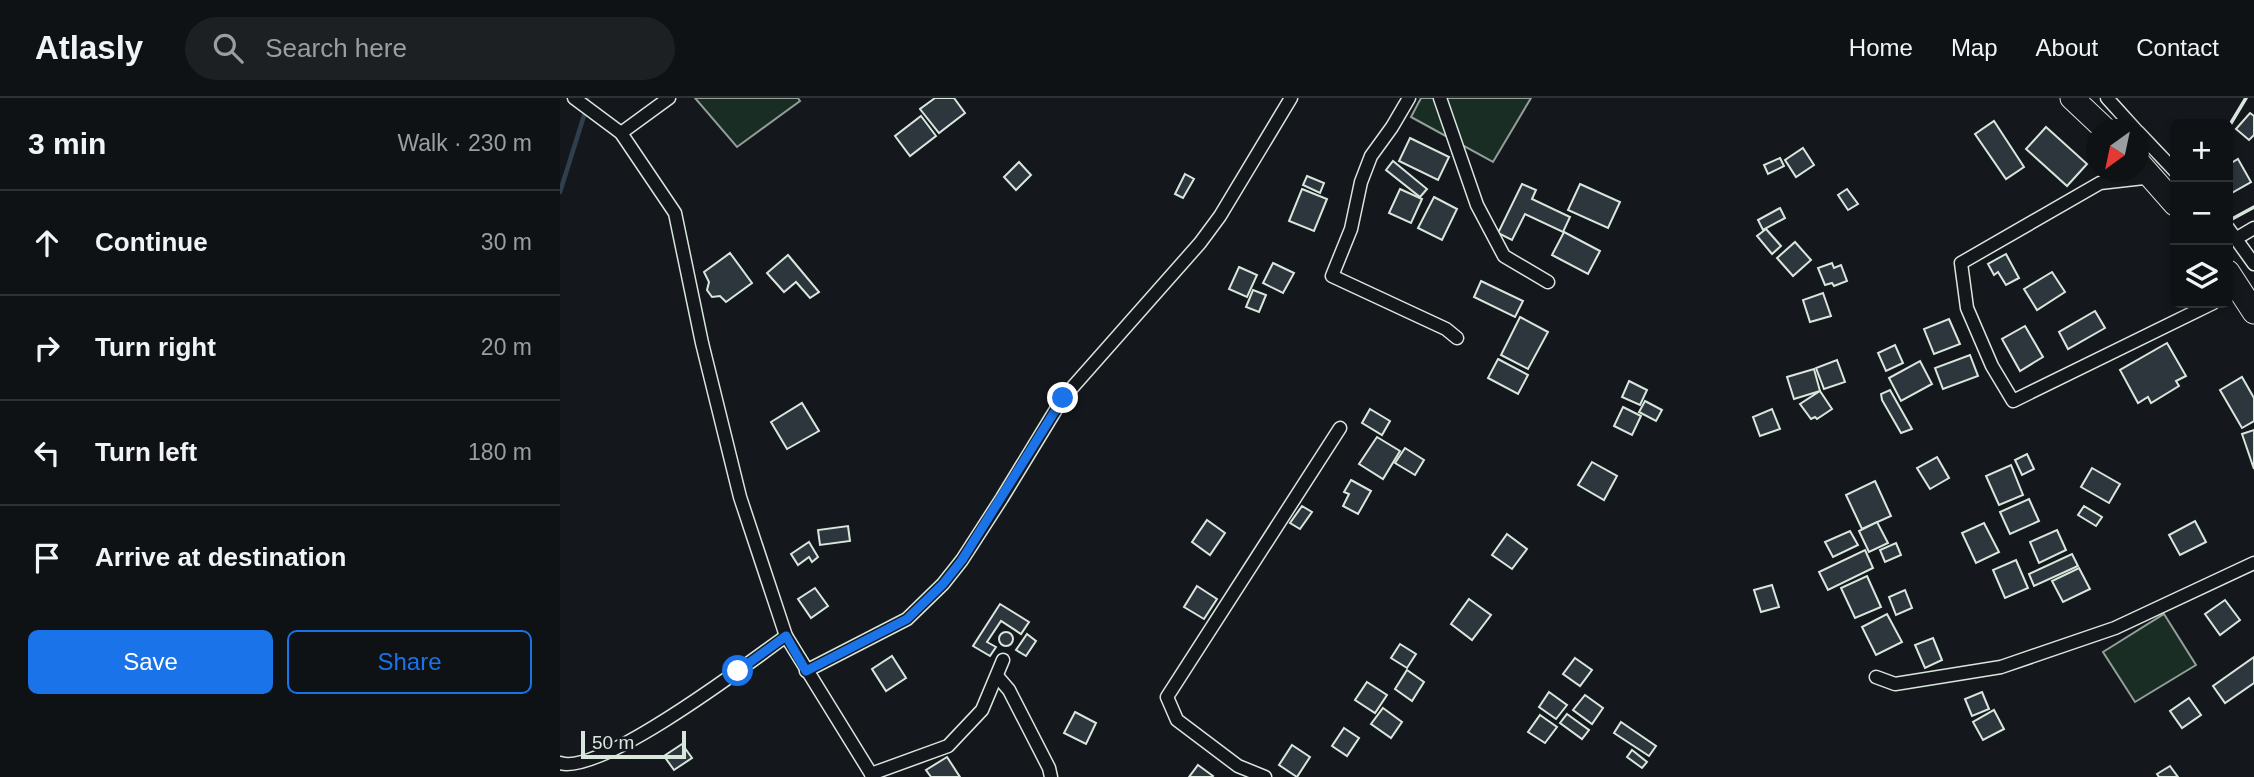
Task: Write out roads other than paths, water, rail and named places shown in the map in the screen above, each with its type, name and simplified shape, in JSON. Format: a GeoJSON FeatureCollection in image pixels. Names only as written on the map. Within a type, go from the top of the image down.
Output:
{"type":"FeatureCollection","features":[{"type":"Feature","properties":{"kind":"highway"},"geometry":{"type":"LineString","coordinates":[[2084,101],[2097,119]]}},
{"type":"Feature","properties":{"kind":"highway"},"geometry":{"type":"LineString","coordinates":[[2149,174],[2170,198]]}},
{"type":"Feature","properties":{"kind":"highway"},"geometry":{"type":"LineString","coordinates":[[2233,287],[2254,312]]}},
{"type":"Feature","properties":{"kind":"street"},"geometry":{"type":"LineString","coordinates":[[574,98],[621,133],[675,213],[702,343],[740,497],[786,636],[872,776],[948,746],[982,710],[1003,660]]}},
{"type":"Feature","properties":{"kind":"street"},"geometry":{"type":"LineString","coordinates":[[621,133],[669,98]]}},
{"type":"Feature","properties":{"kind":"street"},"geometry":{"type":"LineString","coordinates":[[806,671],[907,619],[943,584],[962,560],[1063,398],[1200,243],[1220,216],[1291,98]]}},
{"type":"Feature","properties":{"kind":"street"},"geometry":{"type":"LineString","coordinates":[[1409,98],[1371,156],[1361,182],[1351,229],[1332,276],[1446,329],[1457,338]]}},
{"type":"Feature","properties":{"kind":"street"},"geometry":{"type":"LineString","coordinates":[[1440,98],[1477,205],[1504,256],[1548,282]]}},
{"type":"Feature","properties":{"kind":"street"},"geometry":{"type":"LineString","coordinates":[[2107,98],[2126,119]]}},
{"type":"Feature","properties":{"kind":"street"},"geometry":{"type":"LineString","coordinates":[[2149,144],[2170,167]]}},
{"type":"Feature","properties":{"kind":"street"},"geometry":{"type":"LineString","coordinates":[[2092,182],[1961,263],[1967,308],[1992,366],[2013,401],[2203,308]]}},
{"type":"Feature","properties":{"kind":"street"},"geometry":{"type":"LineString","coordinates":[[2233,233],[2254,228]]}},
{"type":"Feature","properties":{"kind":"street"},"geometry":{"type":"LineString","coordinates":[[2233,234],[2254,264]]}},
{"type":"Feature","properties":{"kind":"street"},"geometry":{"type":"LineString","coordinates":[[1262,776],[1238,766],[1177,720],[1167,697],[1340,428]]}},
{"type":"Feature","properties":{"kind":"street"},"geometry":{"type":"LineString","coordinates":[[1876,677],[1895,684],[2001,667],[2115,628],[2254,563]]}},
{"type":"Feature","properties":{"kind":"street"},"geometry":{"type":"LineString","coordinates":[[560,762],[567,765],[592,760],[628,744],[786,636]]}},
{"type":"Feature","properties":{"kind":"street"},"geometry":{"type":"LineString","coordinates":[[997,676],[1009,690],[1049,768],[1051,777]]}},
{"type":"Feature","properties":{"kind":"waterway"},"geometry":{"type":"LineString","coordinates":[[560,192],[587,106],[587,98]]}}]}
